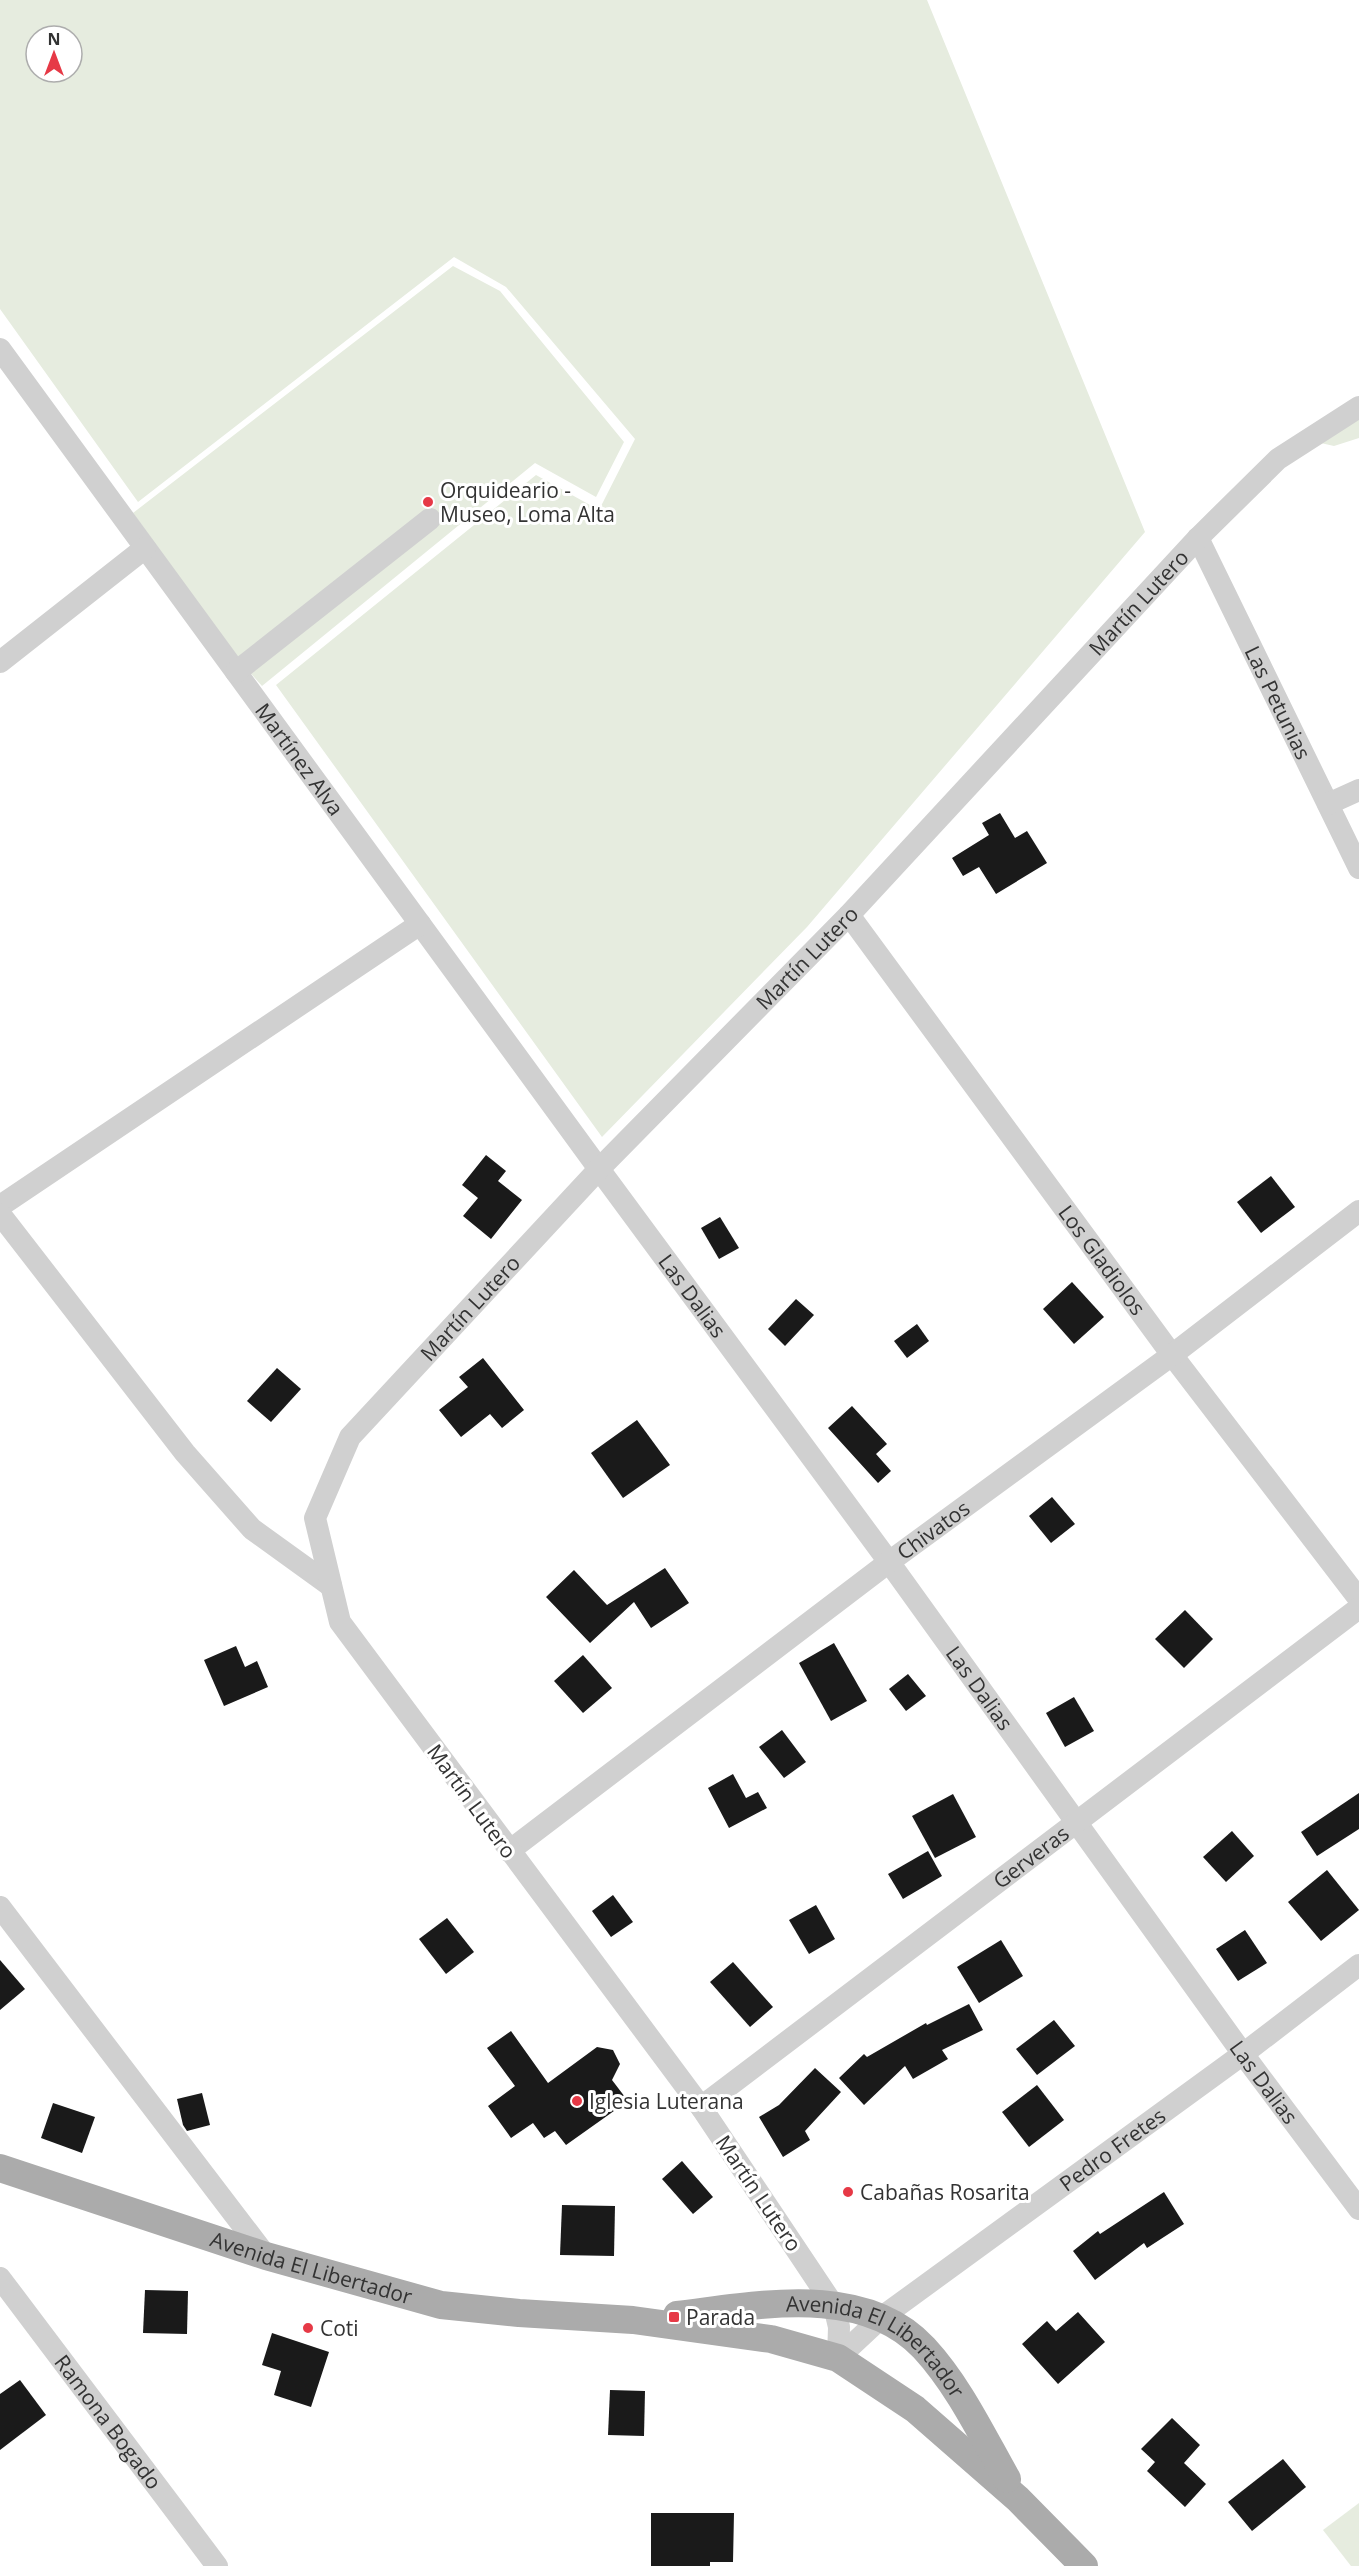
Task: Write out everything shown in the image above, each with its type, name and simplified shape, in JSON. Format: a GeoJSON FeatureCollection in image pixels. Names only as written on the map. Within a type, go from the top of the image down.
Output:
{"type":"FeatureCollection","features":[{"type":"Feature","properties":{"kind":"main road","name":"Avenida El Libertador"},"geometry":{"type":"LineString","coordinates":[[0,2168],[266,2256],[441,2304],[519,2313],[633,2319],[771,2339],[838,2358],[915,2409],[1018,2499],[1084,2566]]}},
{"type":"Feature","properties":{"kind":"main road","name":"Avenida El Libertador"},"geometry":{"type":"LineString","coordinates":[[633,2319],[776,2304],[834,2306],[882,2316],[923,2346],[950,2380],[1018,2499]]}},
{"type":"Feature","properties":{"kind":"street","name":"Martínez Alva"},"geometry":{"type":"LineString","coordinates":[[0,349],[599,1169]]}},
{"type":"Feature","properties":{"kind":"street","name":"Martín Lutero"},"geometry":{"type":"LineString","coordinates":[[838,2358],[839,2327],[834,2306],[701,2107],[340,1622],[315,1518],[350,1437],[599,1169],[849,915],[1198,538],[1278,459],[1359,407]]}},
{"type":"Feature","properties":{"kind":"street"},"geometry":{"type":"LineString","coordinates":[[236,672],[430,519]]}},
{"type":"Feature","properties":{"kind":"street","name":"Las Petunias"},"geometry":{"type":"LineString","coordinates":[[1198,538],[1359,867]]}},
{"type":"Feature","properties":{"kind":"street"},"geometry":{"type":"LineString","coordinates":[[0,662],[145,548]]}},
{"type":"Feature","properties":{"kind":"street"},"geometry":{"type":"LineString","coordinates":[[1328,804],[1359,790]]}},
{"type":"Feature","properties":{"kind":"street","name":"Los Gladiolos"},"geometry":{"type":"LineString","coordinates":[[849,915],[1172,1355],[1359,1599]]}},
{"type":"Feature","properties":{"kind":"street"},"geometry":{"type":"LineString","coordinates":[[0,1206],[420,924]]}},
{"type":"Feature","properties":{"kind":"street","name":"Las Dalias"},"geometry":{"type":"LineString","coordinates":[[599,1169],[889,1562],[1243,2054],[1359,2209]]}},
{"type":"Feature","properties":{"kind":"street","name":"Chivatos"},"geometry":{"type":"LineString","coordinates":[[509,1851],[889,1562],[1172,1355],[1359,1211]]}},
{"type":"Feature","properties":{"kind":"street"},"geometry":{"type":"LineString","coordinates":[[0,1214],[185,1453],[252,1529],[331,1587]]}},
{"type":"Feature","properties":{"kind":"street","name":"Gerveras"},"geometry":{"type":"LineString","coordinates":[[701,2107],[1359,1608]]}},
{"type":"Feature","properties":{"kind":"street"},"geometry":{"type":"LineString","coordinates":[[0,1907],[266,2256]]}},
{"type":"Feature","properties":{"kind":"street","name":"Pedro Fretes"},"geometry":{"type":"LineString","coordinates":[[838,2358],[882,2316],[1243,2054],[1359,1965]]}},
{"type":"Feature","properties":{"kind":"street","name":"Ramona Bogado"},"geometry":{"type":"LineString","coordinates":[[0,2278],[217,2566]]}},
{"type":"Feature","properties":{"kind":"shaded area"},"geometry":{"type":"Polygon","coordinates":[[[0,0],[927,0],[1145,532],[807,927],[602,1137],[276,685],[536,475],[599,510],[635,439],[506,287],[454,257],[138,502],[0,309],[0,0]]]}},
{"type":"Feature","properties":{"kind":"shaded area"},"geometry":{"type":"Polygon","coordinates":[[[453,266],[500,291],[624,442],[596,497],[535,463],[262,686],[238,659],[133,513],[453,266]]]}},
{"type":"Feature","properties":{"kind":"shaded area"},"geometry":{"type":"Polygon","coordinates":[[[1359,412],[1359,438],[1334,446],[1303,439],[1359,412]]]}},
{"type":"Feature","properties":{"kind":"shaded area"},"geometry":{"type":"Polygon","coordinates":[[[1359,2503],[1359,2566],[1351,2566],[1323,2530],[1359,2503]]]}},
{"type":"Feature","properties":{"kind":"building"},"geometry":{"type":"Polygon","coordinates":[[[1000,813],[1015,838],[1027,831],[1047,863],[996,894],[979,867],[963,876],[952,858],[989,835],[982,823],[1000,813]]]}},
{"type":"Feature","properties":{"kind":"building"},"geometry":{"type":"Polygon","coordinates":[[[486,1155],[506,1171],[498,1181],[522,1200],[491,1239],[463,1216],[478,1198],[462,1185],[486,1155]]]}},
{"type":"Feature","properties":{"kind":"building"},"geometry":{"type":"Polygon","coordinates":[[[1271,1176],[1295,1207],[1261,1233],[1237,1202],[1271,1176]]]}},
{"type":"Feature","properties":{"kind":"building"},"geometry":{"type":"Polygon","coordinates":[[[720,1217],[739,1248],[719,1259],[701,1228],[720,1217]]]}},
{"type":"Feature","properties":{"kind":"building"},"geometry":{"type":"Polygon","coordinates":[[[1072,1282],[1104,1317],[1074,1344],[1043,1309],[1072,1282]]]}},
{"type":"Feature","properties":{"kind":"building"},"geometry":{"type":"Polygon","coordinates":[[[796,1299],[814,1315],[785,1346],[768,1329],[796,1299]]]}},
{"type":"Feature","properties":{"kind":"building"},"geometry":{"type":"Polygon","coordinates":[[[917,1324],[929,1341],[907,1358],[894,1341],[917,1324]]]}},
{"type":"Feature","properties":{"kind":"building"},"geometry":{"type":"Polygon","coordinates":[[[483,1358],[524,1410],[502,1428],[490,1414],[461,1437],[439,1410],[468,1387],[459,1377],[483,1358]]]}},
{"type":"Feature","properties":{"kind":"building"},"geometry":{"type":"Polygon","coordinates":[[[277,1368],[301,1389],[271,1422],[247,1401],[277,1368]]]}},
{"type":"Feature","properties":{"kind":"building"},"geometry":{"type":"Polygon","coordinates":[[[852,1406],[887,1444],[876,1454],[891,1471],[878,1483],[828,1428],[852,1406]]]}},
{"type":"Feature","properties":{"kind":"building"},"geometry":{"type":"Polygon","coordinates":[[[637,1420],[670,1465],[623,1498],[591,1453],[637,1420]]]}},
{"type":"Feature","properties":{"kind":"building"},"geometry":{"type":"Polygon","coordinates":[[[1052,1497],[1075,1524],[1051,1543],[1029,1516],[1052,1497]]]}},
{"type":"Feature","properties":{"kind":"building"},"geometry":{"type":"Polygon","coordinates":[[[665,1568],[689,1603],[651,1628],[634,1602],[590,1643],[546,1597],[574,1570],[607,1605],[665,1568]]]}},
{"type":"Feature","properties":{"kind":"building"},"geometry":{"type":"Polygon","coordinates":[[[1185,1610],[1213,1639],[1184,1668],[1155,1639],[1185,1610]]]}},
{"type":"Feature","properties":{"kind":"building"},"geometry":{"type":"Polygon","coordinates":[[[834,1643],[867,1701],[831,1721],[799,1663],[834,1643]]]}},
{"type":"Feature","properties":{"kind":"building"},"geometry":{"type":"Polygon","coordinates":[[[236,1646],[245,1667],[257,1661],[268,1687],[224,1706],[204,1660],[236,1646]]]}},
{"type":"Feature","properties":{"kind":"building"},"geometry":{"type":"Polygon","coordinates":[[[583,1655],[612,1688],[583,1713],[554,1681],[583,1655]]]}},
{"type":"Feature","properties":{"kind":"building"},"geometry":{"type":"Polygon","coordinates":[[[908,1674],[926,1696],[906,1711],[889,1689],[908,1674]]]}},
{"type":"Feature","properties":{"kind":"building"},"geometry":{"type":"Polygon","coordinates":[[[1074,1697],[1094,1731],[1065,1747],[1046,1713],[1074,1697]]]}},
{"type":"Feature","properties":{"kind":"building"},"geometry":{"type":"Polygon","coordinates":[[[782,1730],[806,1762],[784,1778],[759,1747],[782,1730]]]}},
{"type":"Feature","properties":{"kind":"building"},"geometry":{"type":"Polygon","coordinates":[[[733,1774],[746,1798],[758,1792],[767,1808],[729,1828],[708,1788],[733,1774]]]}},
{"type":"Feature","properties":{"kind":"building"},"geometry":{"type":"Polygon","coordinates":[[[1359,1793],[1359,1829],[1317,1856],[1301,1832],[1359,1793]]]}},
{"type":"Feature","properties":{"kind":"building"},"geometry":{"type":"Polygon","coordinates":[[[953,1794],[976,1837],[935,1858],[912,1816],[953,1794]]]}},
{"type":"Feature","properties":{"kind":"building"},"geometry":{"type":"Polygon","coordinates":[[[1232,1831],[1254,1856],[1226,1882],[1203,1857],[1232,1831]]]}},
{"type":"Feature","properties":{"kind":"building"},"geometry":{"type":"Polygon","coordinates":[[[928,1851],[942,1876],[903,1899],[888,1874],[928,1851]]]}},
{"type":"Feature","properties":{"kind":"building"},"geometry":{"type":"Polygon","coordinates":[[[1327,1870],[1359,1910],[1321,1941],[1288,1902],[1327,1870]]]}},
{"type":"Feature","properties":{"kind":"building"},"geometry":{"type":"Polygon","coordinates":[[[613,1895],[633,1922],[611,1937],[592,1911],[613,1895]]]}},
{"type":"Feature","properties":{"kind":"building"},"geometry":{"type":"Polygon","coordinates":[[[816,1905],[835,1939],[809,1954],[789,1920],[816,1905]]]}},
{"type":"Feature","properties":{"kind":"building"},"geometry":{"type":"Polygon","coordinates":[[[447,1918],[474,1952],[446,1974],[419,1939],[447,1918]]]}},
{"type":"Feature","properties":{"kind":"building"},"geometry":{"type":"Polygon","coordinates":[[[1245,1930],[1267,1963],[1238,1981],[1216,1949],[1245,1930]]]}},
{"type":"Feature","properties":{"kind":"building"},"geometry":{"type":"Polygon","coordinates":[[[1001,1940],[1023,1976],[979,2003],[957,1967],[1001,1940]]]}},
{"type":"Feature","properties":{"kind":"building"},"geometry":{"type":"Polygon","coordinates":[[[0,1960],[25,1989],[0,2010],[0,1960]]]}},
{"type":"Feature","properties":{"kind":"building"},"geometry":{"type":"Polygon","coordinates":[[[733,1962],[773,2007],[750,2027],[710,1982],[733,1962]]]}},
{"type":"Feature","properties":{"kind":"building"},"geometry":{"type":"Polygon","coordinates":[[[969,2004],[983,2030],[942,2050],[948,2059],[913,2079],[905,2066],[864,2105],[839,2078],[864,2054],[867,2057],[926,2023],[927,2025],[969,2004]]]}},
{"type":"Feature","properties":{"kind":"building"},"geometry":{"type":"Polygon","coordinates":[[[1054,2020],[1075,2046],[1037,2075],[1016,2049],[1054,2020]]]}},
{"type":"Feature","properties":{"kind":"building"},"geometry":{"type":"Polygon","coordinates":[[[511,2031],[548,2083],[597,2047],[613,2050],[620,2064],[612,2080],[628,2101],[566,2145],[555,2131],[544,2138],[533,2123],[511,2138],[488,2106],[515,2086],[487,2048],[511,2031]]]}},
{"type":"Feature","properties":{"kind":"building"},"geometry":{"type":"Polygon","coordinates":[[[815,2068],[841,2092],[805,2131],[810,2140],[783,2157],[759,2117],[779,2105],[815,2068]]]}},
{"type":"Feature","properties":{"kind":"building"},"geometry":{"type":"Polygon","coordinates":[[[1037,2085],[1064,2120],[1029,2147],[1002,2112],[1037,2085]]]}},
{"type":"Feature","properties":{"kind":"building"},"geometry":{"type":"Polygon","coordinates":[[[202,2093],[210,2125],[187,2131],[183,2125],[177,2099],[202,2093]]]}},
{"type":"Feature","properties":{"kind":"building"},"geometry":{"type":"Polygon","coordinates":[[[53,2103],[95,2117],[82,2153],[41,2138],[53,2103]]]}},
{"type":"Feature","properties":{"kind":"building"},"geometry":{"type":"Polygon","coordinates":[[[682,2161],[713,2197],[693,2214],[662,2179],[682,2161]]]}},
{"type":"Feature","properties":{"kind":"building"},"geometry":{"type":"Polygon","coordinates":[[[1164,2192],[1184,2224],[1147,2248],[1144,2243],[1095,2280],[1073,2251],[1098,2231],[1100,2234],[1164,2192]]]}},
{"type":"Feature","properties":{"kind":"building"},"geometry":{"type":"Polygon","coordinates":[[[562,2205],[615,2206],[614,2256],[560,2255],[562,2205]]]}},
{"type":"Feature","properties":{"kind":"building"},"geometry":{"type":"Polygon","coordinates":[[[145,2290],[188,2291],[187,2334],[143,2333],[145,2290]]]}},
{"type":"Feature","properties":{"kind":"building"},"geometry":{"type":"Polygon","coordinates":[[[1078,2312],[1105,2342],[1058,2384],[1022,2344],[1047,2321],[1056,2331],[1078,2312]]]}},
{"type":"Feature","properties":{"kind":"building"},"geometry":{"type":"Polygon","coordinates":[[[272,2333],[329,2352],[311,2407],[274,2395],[281,2371],[262,2365],[272,2333]]]}},
{"type":"Feature","properties":{"kind":"building"},"geometry":{"type":"Polygon","coordinates":[[[20,2380],[46,2415],[0,2450],[0,2394],[20,2380]]]}},
{"type":"Feature","properties":{"kind":"building"},"geometry":{"type":"Polygon","coordinates":[[[610,2390],[645,2391],[644,2436],[608,2435],[610,2390]]]}},
{"type":"Feature","properties":{"kind":"building"},"geometry":{"type":"Polygon","coordinates":[[[1172,2418],[1200,2445],[1184,2463],[1206,2484],[1185,2507],[1147,2471],[1155,2462],[1141,2449],[1172,2418]]]}},
{"type":"Feature","properties":{"kind":"building"},"geometry":{"type":"Polygon","coordinates":[[[1283,2459],[1306,2487],[1252,2531],[1228,2502],[1283,2459]]]}},
{"type":"Feature","properties":{"kind":"building"},"geometry":{"type":"Polygon","coordinates":[[[651,2513],[734,2513],[733,2562],[710,2562],[710,2566],[651,2566],[651,2513]]]}},
{"type":"Feature","properties":{"kind":"place","name":"Orquideario - Museo, Loma Alta"},"geometry":{"type":"Point","coordinates":[428,502]}},
{"type":"Feature","properties":{"kind":"place","name":"Iglesia Luterana"},"geometry":{"type":"Point","coordinates":[577,2101]}},
{"type":"Feature","properties":{"kind":"place","name":"Cabañas Rosarita"},"geometry":{"type":"Point","coordinates":[848,2192]}},
{"type":"Feature","properties":{"kind":"place","name":"Parada"},"geometry":{"type":"Point","coordinates":[674,2317]}},
{"type":"Feature","properties":{"kind":"place","name":"Coti"},"geometry":{"type":"Point","coordinates":[308,2328]}}]}
